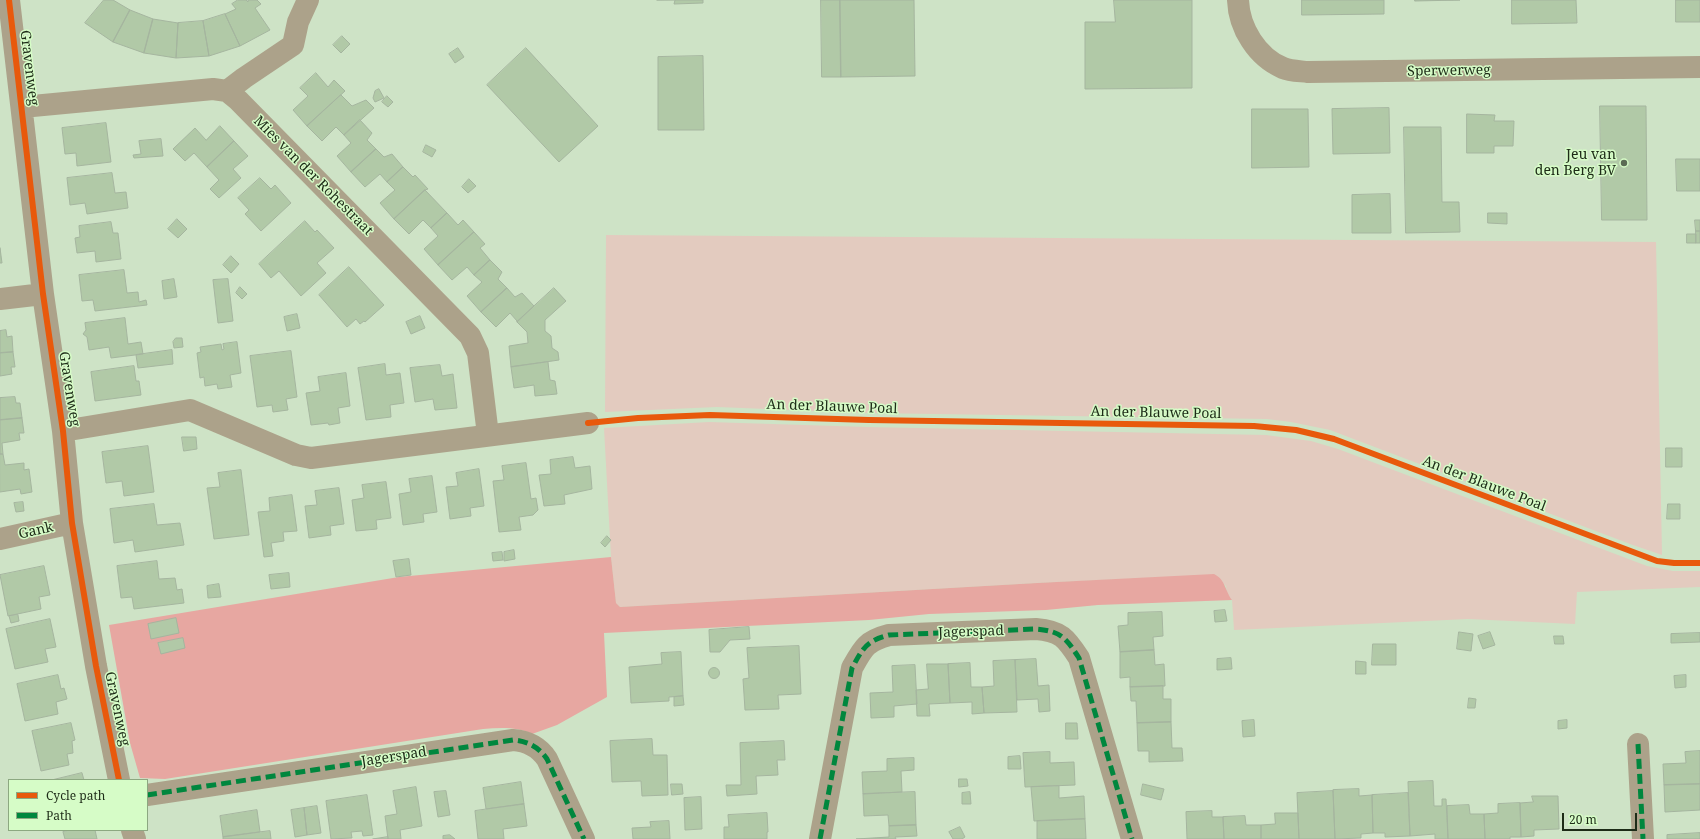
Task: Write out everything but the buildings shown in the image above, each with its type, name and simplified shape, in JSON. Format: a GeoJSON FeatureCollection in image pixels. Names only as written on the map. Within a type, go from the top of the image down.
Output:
{"type":"FeatureCollection","features":[{"type":"Feature","properties":{"kind":"street","name":"Gravenweg"},"geometry":{"type":"LineString","coordinates":[[9,0],[43,294],[64,431],[72,523],[96,666],[119,779]]}},
{"type":"Feature","properties":{"kind":"street"},"geometry":{"type":"LineString","coordinates":[[22,107],[213,89],[227,92],[244,78],[293,45],[298,22],[308,0]]}},
{"type":"Feature","properties":{"kind":"street","name":"Sperwerweg"},"geometry":{"type":"LineString","coordinates":[[1238,0],[1244,29],[1255,46],[1267,57],[1283,68],[1308,72],[1700,67]]}},
{"type":"Feature","properties":{"kind":"street","name":"Mies van der Rohestraat"},"geometry":{"type":"LineString","coordinates":[[227,92],[243,106],[470,336],[478,353],[488,435]]}},
{"type":"Feature","properties":{"kind":"street"},"geometry":{"type":"LineString","coordinates":[[0,299],[43,294]]}},
{"type":"Feature","properties":{"kind":"street"},"geometry":{"type":"LineString","coordinates":[[64,431],[190,410],[296,455],[311,458],[588,423]]}},
{"type":"Feature","properties":{"kind":"street","name":"Gank"},"geometry":{"type":"LineString","coordinates":[[0,540],[72,523]]}},
{"type":"Feature","properties":{"kind":"street","name":"Jagerspad"},"geometry":{"type":"LineString","coordinates":[[820,839],[852,668],[859,654],[868,643],[889,635],[1036,629],[1051,630],[1061,636],[1070,643],[1079,658],[1132,839]]}},
{"type":"Feature","properties":{"kind":"street","name":"Jagerspad"},"geometry":{"type":"LineString","coordinates":[[148,795],[513,740],[522,741],[531,745],[547,759],[584,839]]}},
{"type":"Feature","properties":{"kind":"street"},"geometry":{"type":"LineString","coordinates":[[1638,744],[1643,839]]}},
{"type":"Feature","properties":{"kind":"shaded area"},"geometry":{"type":"Polygon","coordinates":[[[606,235],[1656,242],[1662,555],[1330,430],[1291,422],[1267,419],[868,413],[717,407],[605,412],[606,235]]]}},
{"type":"Feature","properties":{"kind":"shaded area"},"geometry":{"type":"Polygon","coordinates":[[[709,422],[867,427],[1266,435],[1311,441],[1338,449],[1647,566],[1673,571],[1700,571],[1700,587],[1577,592],[1575,624],[1468,619],[1234,630],[1232,600],[1227,594],[1226,586],[1214,575],[1037,583],[620,607],[616,603],[611,557],[604,428],[709,422]]]}},
{"type":"Feature","properties":{"kind":"shaded area"},"geometry":{"type":"Polygon","coordinates":[[[611,557],[616,603],[620,607],[1214,574],[1221,579],[1232,600],[1098,605],[1046,610],[929,614],[869,620],[604,633],[607,697],[557,725],[532,734],[526,731],[514,729],[483,729],[165,779],[140,778],[130,743],[109,625],[399,577],[611,557]]]}},
{"type":"Feature","properties":{"kind":"marked path"},"geometry":{"type":"LineString","coordinates":[[820,839],[852,668],[862,650],[866,646],[881,637],[889,635],[1036,629],[1051,632],[1062,637],[1079,658],[1132,839]]}},
{"type":"Feature","properties":{"kind":"marked path"},"geometry":{"type":"LineString","coordinates":[[148,795],[513,740],[532,745],[547,759],[584,839]]}},
{"type":"Feature","properties":{"kind":"marked path"},"geometry":{"type":"LineString","coordinates":[[1638,744],[1643,839]]}},
{"type":"Feature","properties":{"kind":"cycle path"},"geometry":{"type":"LineString","coordinates":[[9,0],[43,294],[63,431],[72,523],[96,666],[119,779]]}},
{"type":"Feature","properties":{"kind":"cycle path","name":"An der Blauwe Poal"},"geometry":{"type":"LineString","coordinates":[[588,423],[638,418],[710,415],[869,420],[1254,426],[1296,430],[1334,439],[1657,561],[1674,563],[1700,563]]}},
{"type":"Feature","properties":{"kind":"place","name":"Jeu van den Berg BV"},"geometry":{"type":"Point","coordinates":[1624,163]}}]}
